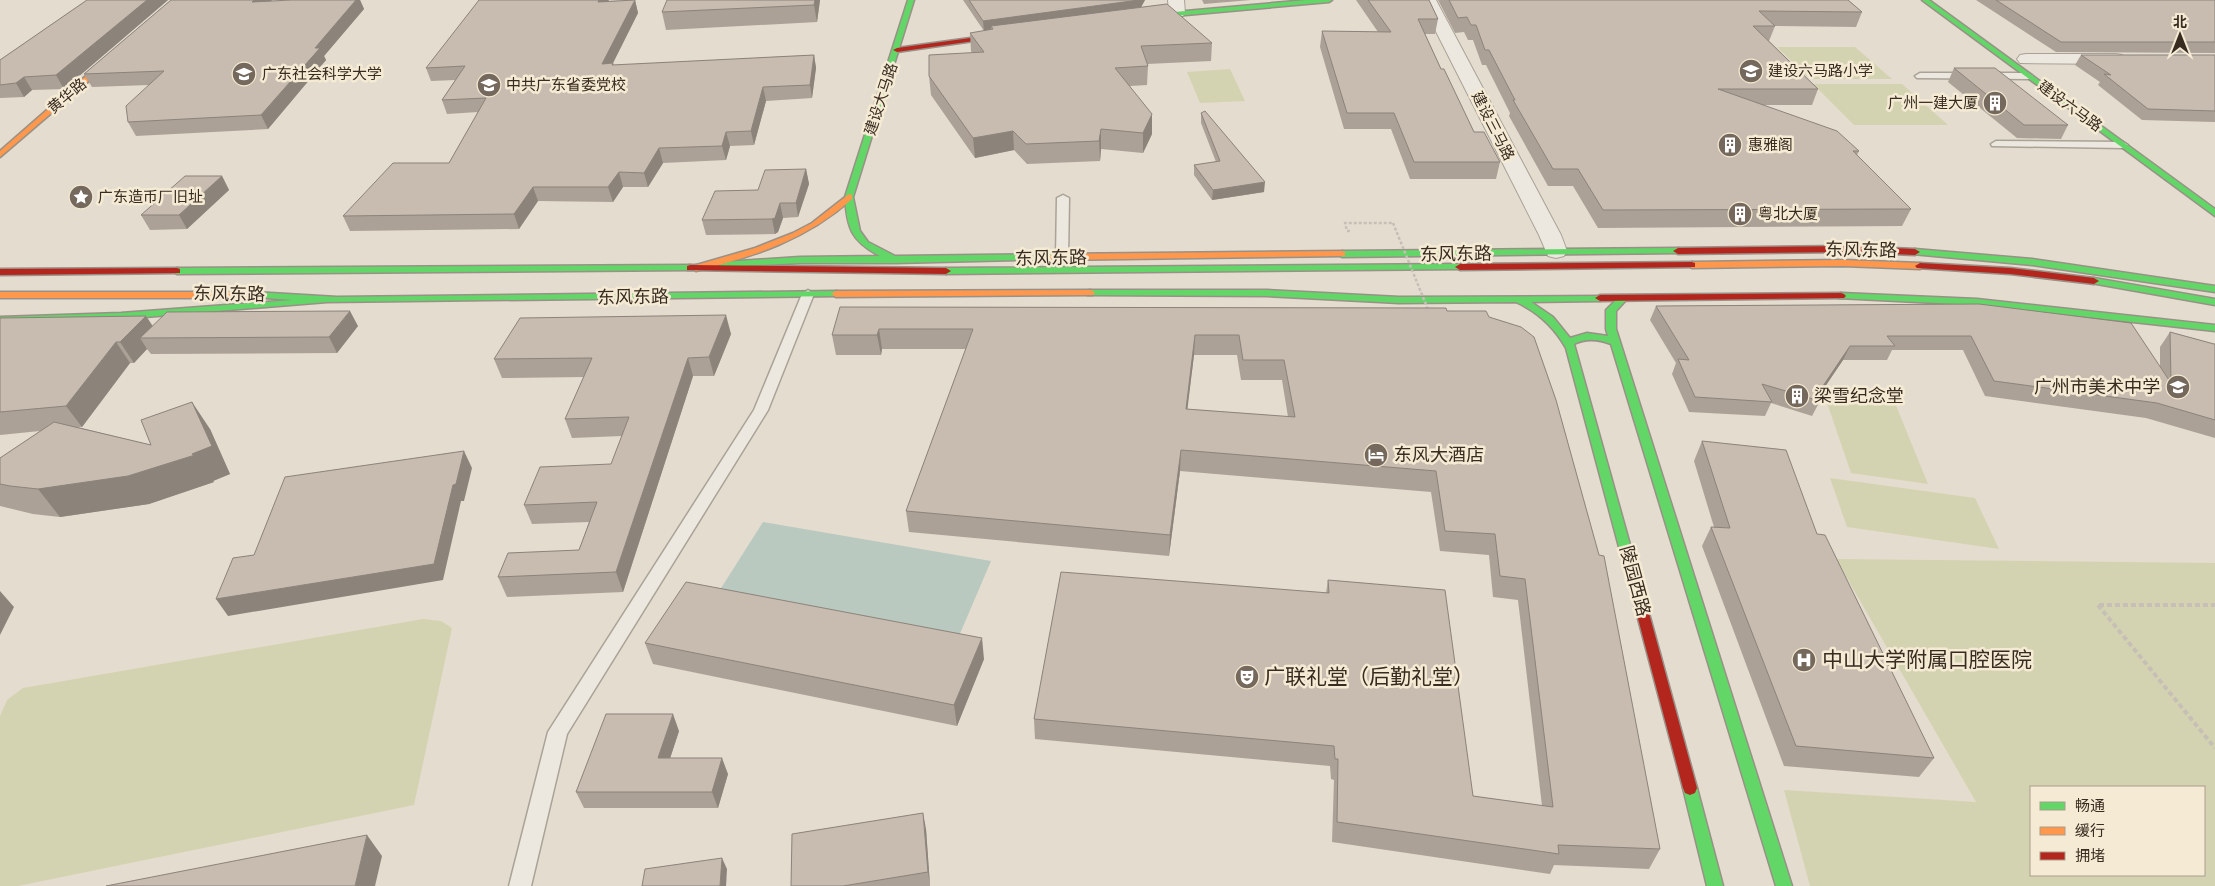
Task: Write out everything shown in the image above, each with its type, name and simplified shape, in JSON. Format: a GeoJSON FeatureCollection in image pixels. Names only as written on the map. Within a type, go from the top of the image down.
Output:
{"type":"FeatureCollection","features":[{"type":"Feature","properties":{"kind":"main road","name":"建设大马路"},"geometry":{"type":"LineString","coordinates":[[849,197],[897,50],[911,0]]}},
{"type":"Feature","properties":{"kind":"main road"},"geometry":{"type":"LineString","coordinates":[[1132,18],[1177,6],[1329,0]]}},
{"type":"Feature","properties":{"kind":"main road","name":"建设六马路"},"geometry":{"type":"LineString","coordinates":[[1926,0],[2215,213]]}},
{"type":"Feature","properties":{"kind":"main road"},"geometry":{"type":"LineString","coordinates":[[897,50],[1021,33]]}},
{"type":"Feature","properties":{"kind":"main road","name":"黄华路"},"geometry":{"type":"LineString","coordinates":[[0,155],[123,48]]}},
{"type":"Feature","properties":{"kind":"main road"},"geometry":{"type":"LineString","coordinates":[[849,197],[852,231],[859,241],[871,249],[896,260]]}},
{"type":"Feature","properties":{"kind":"main road"},"geometry":{"type":"LineString","coordinates":[[694,268],[777,244],[803,233],[837,211],[849,197]]}},
{"type":"Feature","properties":{"kind":"main road","name":"东风东路"},"geometry":{"type":"LineString","coordinates":[[694,268],[763,262],[1790,249],[1915,251],[2045,263],[2215,289]]}},
{"type":"Feature","properties":{"kind":"main road","name":"东风东路"},"geometry":{"type":"LineString","coordinates":[[0,272],[694,268],[927,271],[1202,270],[1843,263],[1935,266],[2035,274],[2156,291],[2215,302]]}},
{"type":"Feature","properties":{"kind":"main road","name":"东风东路"},"geometry":{"type":"LineString","coordinates":[[1267,293],[1364,286]]}},
{"type":"Feature","properties":{"kind":"main road","name":"东风东路"},"geometry":{"type":"LineString","coordinates":[[0,295],[236,294],[337,300],[808,294],[1267,293],[1399,300],[1848,296],[1915,298],[2073,311],[2215,328]]}},
{"type":"Feature","properties":{"kind":"main road"},"geometry":{"type":"LineString","coordinates":[[1623,298],[1611,310],[1611,329],[1784,886]]}},
{"type":"Feature","properties":{"kind":"main road","name":"陵园西路"},"geometry":{"type":"LineString","coordinates":[[1518,299],[1541,309],[1566,336],[1569,342],[1698,816],[1715,886]]}},
{"type":"Feature","properties":{"kind":"main road"},"geometry":{"type":"LineString","coordinates":[[30,307],[337,300]]}},
{"type":"Feature","properties":{"kind":"main road"},"geometry":{"type":"LineString","coordinates":[[0,320],[121,316],[337,300]]}},
{"type":"Feature","properties":{"kind":"main road"},"geometry":{"type":"LineString","coordinates":[[2198,314],[2215,317]]}},
{"type":"Feature","properties":{"kind":"main road"},"geometry":{"type":"LineString","coordinates":[[1569,342],[1583,336],[1595,336],[1616,343]]}},
{"type":"Feature","properties":{"kind":"street","name":"建设三马路"},"geometry":{"type":"LineString","coordinates":[[1428,0],[1550,236],[1556,252]]}},
{"type":"Feature","properties":{"kind":"street"},"geometry":{"type":"LineString","coordinates":[[2026,59],[2128,59]]}},
{"type":"Feature","properties":{"kind":"lane"},"geometry":{"type":"LineString","coordinates":[[1920,76],[2028,76]]}},
{"type":"Feature","properties":{"kind":"lane"},"geometry":{"type":"LineString","coordinates":[[1996,144],[2123,145]]}},
{"type":"Feature","properties":{"kind":"lane"},"geometry":{"type":"LineString","coordinates":[[1062,258],[1063,198]]}},
{"type":"Feature","properties":{"kind":"lane"},"geometry":{"type":"LineString","coordinates":[[520,886],[558,732],[761,410],[808,294]]}},
{"type":"Feature","properties":{"kind":"path"},"geometry":{"type":"LineString","coordinates":[[1355,231],[1347,231],[1345,223],[1393,223],[1430,314]]}},
{"type":"Feature","properties":{"kind":"path"},"geometry":{"type":"LineString","coordinates":[[2215,605],[2098,605],[2215,748]]}},
{"type":"Feature","properties":{"kind":"green space"},"geometry":{"type":"Polygon","coordinates":[[[1777,47],[1855,47],[1892,79],[1810,79],[1777,47]]]}},
{"type":"Feature","properties":{"kind":"green space"},"geometry":{"type":"Polygon","coordinates":[[[1230,69],[1245,101],[1200,103],[1187,72],[1230,69]]]}},
{"type":"Feature","properties":{"kind":"green space"},"geometry":{"type":"Polygon","coordinates":[[[1813,84],[1902,84],[1948,125],[1854,125],[1813,84]]]}},
{"type":"Feature","properties":{"kind":"green space"},"geometry":{"type":"Polygon","coordinates":[[[1824,394],[1895,403],[1928,484],[1851,473],[1824,394]]]}},
{"type":"Feature","properties":{"kind":"green space"},"geometry":{"type":"Polygon","coordinates":[[[1830,478],[1975,498],[1999,549],[1847,527],[1830,478]]]}},
{"type":"Feature","properties":{"kind":"green space"},"geometry":{"type":"Polygon","coordinates":[[[1836,559],[2215,563],[2215,886],[1810,886],[1784,790],[1976,802],[1836,559]]]}},
{"type":"Feature","properties":{"kind":"green space"},"geometry":{"type":"Polygon","coordinates":[[[423,619],[441,621],[452,628],[414,805],[18,886],[0,886],[0,716],[7,700],[23,688],[423,619]]]}},
{"type":"Feature","properties":{"kind":"shaded area"},"geometry":{"type":"Polygon","coordinates":[[[763,522],[991,561],[959,636],[718,593],[763,522]]]}},
{"type":"Feature","properties":{"kind":"building"},"geometry":{"type":"Polygon","coordinates":[[[87,0],[147,0],[56,75],[24,77],[16,83],[0,85],[0,60],[87,0]]]}},
{"type":"Feature","properties":{"kind":"building"},"geometry":{"type":"Polygon","coordinates":[[[171,0],[254,0],[252,2],[356,0],[315,48],[320,48],[261,115],[128,122],[126,106],[164,71],[84,74],[171,0]]]}},
{"type":"Feature","properties":{"kind":"building"},"geometry":{"type":"Polygon","coordinates":[[[479,0],[599,0],[598,2],[635,0],[602,64],[814,55],[810,85],[763,87],[751,131],[726,132],[722,146],[659,148],[644,173],[619,172],[608,187],[533,187],[514,214],[343,216],[393,163],[449,163],[486,98],[442,100],[465,66],[426,68],[479,0]]]}},
{"type":"Feature","properties":{"kind":"building"},"geometry":{"type":"Polygon","coordinates":[[[667,0],[815,0],[814,5],[662,12],[667,0]]]}},
{"type":"Feature","properties":{"kind":"building"},"geometry":{"type":"Polygon","coordinates":[[[969,0],[1139,0],[983,21],[969,0]]]}},
{"type":"Feature","properties":{"kind":"building"},"geometry":{"type":"Polygon","coordinates":[[[1368,0],[1429,0],[1438,19],[1418,19],[1441,69],[1444,69],[1474,132],[1484,132],[1500,162],[1414,162],[1394,113],[1347,113],[1322,31],[1391,32],[1368,0]]]}},
{"type":"Feature","properties":{"kind":"building"},"geometry":{"type":"Polygon","coordinates":[[[1449,0],[1848,0],[1862,12],[1759,11],[1775,26],[1753,26],[1818,89],[1718,89],[1837,131],[1859,151],[1853,151],[1911,209],[1603,210],[1578,169],[1553,169],[1513,100],[1515,100],[1489,50],[1485,50],[1476,25],[1471,25],[1467,17],[1458,18],[1449,0]]]}},
{"type":"Feature","properties":{"kind":"building"},"geometry":{"type":"Polygon","coordinates":[[[1996,0],[2215,0],[2215,42],[2061,42],[1996,0]]]}},
{"type":"Feature","properties":{"kind":"building"},"geometry":{"type":"Polygon","coordinates":[[[1167,4],[1212,43],[1141,46],[1148,66],[1115,68],[1152,114],[1143,133],[1101,129],[1099,141],[1026,144],[1013,131],[973,138],[929,76],[929,55],[984,52],[970,33],[993,29],[991,26],[1167,4]]]}},
{"type":"Feature","properties":{"kind":"building"},"geometry":{"type":"Polygon","coordinates":[[[2081,55],[2215,55],[2215,111],[2148,109],[2104,74],[2111,75],[2081,55]]]}},
{"type":"Feature","properties":{"kind":"building"},"geometry":{"type":"Polygon","coordinates":[[[1954,68],[1995,68],[2068,125],[2024,125],[1954,68]]]}},
{"type":"Feature","properties":{"kind":"building"},"geometry":{"type":"Polygon","coordinates":[[[1205,111],[1265,182],[1213,190],[1194,165],[1220,161],[1201,113],[1205,111]]]}},
{"type":"Feature","properties":{"kind":"building"},"geometry":{"type":"Polygon","coordinates":[[[806,169],[796,203],[780,203],[775,218],[702,220],[715,191],[758,190],[765,170],[806,169]]]}},
{"type":"Feature","properties":{"kind":"building"},"geometry":{"type":"Polygon","coordinates":[[[185,176],[222,176],[179,215],[141,215],[185,176]]]}},
{"type":"Feature","properties":{"kind":"building"},"geometry":{"type":"Polygon","coordinates":[[[1979,304],[2131,323],[2171,383],[2170,332],[2215,344],[2215,420],[2157,403],[1994,381],[1971,336],[1887,336],[1895,346],[1850,346],[1821,389],[1820,401],[1762,384],[1772,402],[1695,397],[1678,359],[1689,360],[1656,306],[1979,304]]]}},
{"type":"Feature","properties":{"kind":"building"},"geometry":{"type":"Polygon","coordinates":[[[840,307],[1446,308],[1447,311],[1486,311],[1489,317],[1521,327],[1534,337],[1556,400],[1599,555],[1604,556],[1660,849],[1558,845],[1559,854],[1337,822],[1338,759],[1335,759],[1334,746],[1034,719],[1061,572],[1329,593],[1328,580],[1445,590],[1473,796],[1553,807],[1525,579],[1500,576],[1495,534],[1445,531],[1436,471],[1181,450],[1170,535],[906,511],[973,329],[879,329],[877,335],[832,335],[840,307]],[[1195,335],[1186,409],[1295,417],[1284,360],[1243,360],[1239,335],[1195,335]]]}},
{"type":"Feature","properties":{"kind":"building"},"geometry":{"type":"Polygon","coordinates":[[[350,311],[329,337],[140,338],[167,312],[350,311]]]}},
{"type":"Feature","properties":{"kind":"building"},"geometry":{"type":"Polygon","coordinates":[[[726,315],[709,357],[688,358],[616,572],[498,577],[508,553],[579,550],[597,502],[524,505],[540,467],[611,464],[629,417],[565,419],[592,358],[494,359],[520,318],[726,315]]]}},
{"type":"Feature","properties":{"kind":"building"},"geometry":{"type":"Polygon","coordinates":[[[146,316],[120,342],[116,342],[66,406],[0,412],[0,318],[146,316]]]}},
{"type":"Feature","properties":{"kind":"building"},"geometry":{"type":"Polygon","coordinates":[[[192,402],[212,446],[192,454],[195,455],[128,476],[38,489],[0,484],[0,458],[54,422],[151,445],[141,420],[192,402]]]}},
{"type":"Feature","properties":{"kind":"building"},"geometry":{"type":"Polygon","coordinates":[[[1702,441],[1786,450],[1817,534],[1825,535],[1934,758],[1796,746],[1711,527],[1730,528],[1702,441]]]}},
{"type":"Feature","properties":{"kind":"building"},"geometry":{"type":"Polygon","coordinates":[[[464,451],[456,484],[453,485],[434,564],[216,599],[233,558],[254,555],[285,477],[464,451]]]}},
{"type":"Feature","properties":{"kind":"building"},"geometry":{"type":"Polygon","coordinates":[[[686,582],[982,638],[954,705],[645,643],[686,582]]]}},
{"type":"Feature","properties":{"kind":"building"},"geometry":{"type":"Polygon","coordinates":[[[606,714],[673,714],[658,758],[722,758],[712,792],[576,792],[606,714]]]}},
{"type":"Feature","properties":{"kind":"building"},"geometry":{"type":"Polygon","coordinates":[[[923,813],[928,872],[843,886],[791,886],[792,834],[923,813]]]}},
{"type":"Feature","properties":{"kind":"building"},"geometry":{"type":"Polygon","coordinates":[[[367,835],[355,886],[106,886],[367,835]]]}},
{"type":"Feature","properties":{"kind":"building"},"geometry":{"type":"Polygon","coordinates":[[[722,858],[720,886],[642,886],[645,869],[722,858]]]}},
{"type":"Feature","properties":{"kind":"traffic: fast"},"geometry":{"type":"LineString","coordinates":[[896,260],[873,249],[859,238],[852,222],[849,197],[911,0]]}},
{"type":"Feature","properties":{"kind":"traffic: fast"},"geometry":{"type":"LineString","coordinates":[[1141,17],[1329,0]]}},
{"type":"Feature","properties":{"kind":"traffic: fast"},"geometry":{"type":"LineString","coordinates":[[1925,0],[2215,213]]}},
{"type":"Feature","properties":{"kind":"traffic: fast"},"geometry":{"type":"LineString","coordinates":[[1342,254],[1678,251]]}},
{"type":"Feature","properties":{"kind":"traffic: fast"},"geometry":{"type":"LineString","coordinates":[[1915,252],[2032,262],[2215,289]]}},
{"type":"Feature","properties":{"kind":"traffic: fast"},"geometry":{"type":"LineString","coordinates":[[724,265],[800,260],[1053,257]]}},
{"type":"Feature","properties":{"kind":"traffic: fast"},"geometry":{"type":"LineString","coordinates":[[946,271],[1460,267]]}},
{"type":"Feature","properties":{"kind":"traffic: fast"},"geometry":{"type":"LineString","coordinates":[[177,271],[690,268]]}},
{"type":"Feature","properties":{"kind":"traffic: fast"},"geometry":{"type":"LineString","coordinates":[[2094,281],[2215,302]]}},
{"type":"Feature","properties":{"kind":"traffic: fast"},"geometry":{"type":"LineString","coordinates":[[1090,293],[1267,293],[1399,300],[1600,298]]}},
{"type":"Feature","properties":{"kind":"traffic: fast"},"geometry":{"type":"LineString","coordinates":[[254,295],[337,300],[836,294]]}},
{"type":"Feature","properties":{"kind":"traffic: fast"},"geometry":{"type":"LineString","coordinates":[[1841,296],[1977,302],[2215,328]]}},
{"type":"Feature","properties":{"kind":"traffic: fast"},"geometry":{"type":"LineString","coordinates":[[1623,298],[1611,310],[1611,329],[1784,886]]}},
{"type":"Feature","properties":{"kind":"traffic: fast"},"geometry":{"type":"LineString","coordinates":[[1518,299],[1535,308],[1549,319],[1561,332],[1571,348],[1633,577]]}},
{"type":"Feature","properties":{"kind":"traffic: fast"},"geometry":{"type":"LineString","coordinates":[[0,320],[121,316],[323,301]]}},
{"type":"Feature","properties":{"kind":"traffic: fast"},"geometry":{"type":"LineString","coordinates":[[1569,342],[1581,337],[1592,336],[1616,343]]}},
{"type":"Feature","properties":{"kind":"traffic: fast"},"geometry":{"type":"LineString","coordinates":[[1690,788],[1715,886]]}},
{"type":"Feature","properties":{"kind":"traffic: slow"},"geometry":{"type":"LineString","coordinates":[[0,155],[114,56]]}},
{"type":"Feature","properties":{"kind":"traffic: slow"},"geometry":{"type":"LineString","coordinates":[[696,268],[758,250],[797,235],[832,212],[849,197]]}},
{"type":"Feature","properties":{"kind":"traffic: slow"},"geometry":{"type":"LineString","coordinates":[[1053,257],[1342,254]]}},
{"type":"Feature","properties":{"kind":"traffic: slow"},"geometry":{"type":"LineString","coordinates":[[1692,265],[1843,263],[1920,266]]}},
{"type":"Feature","properties":{"kind":"traffic: slow"},"geometry":{"type":"LineString","coordinates":[[836,294],[1090,293]]}},
{"type":"Feature","properties":{"kind":"traffic: slow"},"geometry":{"type":"LineString","coordinates":[[0,295],[254,295]]}},
{"type":"Feature","properties":{"kind":"traffic: jam"},"geometry":{"type":"LineString","coordinates":[[897,50],[1007,35]]}},
{"type":"Feature","properties":{"kind":"traffic: jam"},"geometry":{"type":"LineString","coordinates":[[1678,251],[1847,249],[1915,252]]}},
{"type":"Feature","properties":{"kind":"traffic: jam"},"geometry":{"type":"LineString","coordinates":[[1460,267],[1692,265]]}},
{"type":"Feature","properties":{"kind":"traffic: jam"},"geometry":{"type":"LineString","coordinates":[[1920,266],[2010,271],[2094,281]]}},
{"type":"Feature","properties":{"kind":"traffic: jam"},"geometry":{"type":"LineString","coordinates":[[690,268],[946,271]]}},
{"type":"Feature","properties":{"kind":"traffic: jam"},"geometry":{"type":"LineString","coordinates":[[0,272],[177,271]]}},
{"type":"Feature","properties":{"kind":"traffic: jam"},"geometry":{"type":"LineString","coordinates":[[1600,298],[1841,296]]}},
{"type":"Feature","properties":{"kind":"traffic: jam"},"geometry":{"type":"LineString","coordinates":[[1633,577],[1690,788]]}},
{"type":"Feature","properties":{"kind":"place","name":"建设六马路小学"},"geometry":{"type":"Point","coordinates":[1751,71]}},
{"type":"Feature","properties":{"kind":"place","name":"广东社会科学大学"},"geometry":{"type":"Point","coordinates":[244,74]}},
{"type":"Feature","properties":{"kind":"place","name":"中共广东省委党校"},"geometry":{"type":"Point","coordinates":[489,85]}},
{"type":"Feature","properties":{"kind":"place","name":"广州一建大厦"},"geometry":{"type":"Point","coordinates":[1995,103]}},
{"type":"Feature","properties":{"kind":"place","name":"惠雅阁"},"geometry":{"type":"Point","coordinates":[1730,145]}},
{"type":"Feature","properties":{"kind":"place","name":"广东造币厂旧址"},"geometry":{"type":"Point","coordinates":[81,197]}},
{"type":"Feature","properties":{"kind":"place","name":"粤北大厦"},"geometry":{"type":"Point","coordinates":[1740,214]}},
{"type":"Feature","properties":{"kind":"place","name":"广州市美术中学"},"geometry":{"type":"Point","coordinates":[2178,387]}},
{"type":"Feature","properties":{"kind":"place","name":"梁雪纪念堂"},"geometry":{"type":"Point","coordinates":[1797,396]}},
{"type":"Feature","properties":{"kind":"place","name":"东风大酒店"},"geometry":{"type":"Point","coordinates":[1376,455]}},
{"type":"Feature","properties":{"kind":"place","name":"中山大学附属口腔医院"},"geometry":{"type":"Point","coordinates":[1804,660]}},
{"type":"Feature","properties":{"kind":"place","name":"广联礼堂（后勤礼堂）"},"geometry":{"type":"Point","coordinates":[1247,677]}}]}
